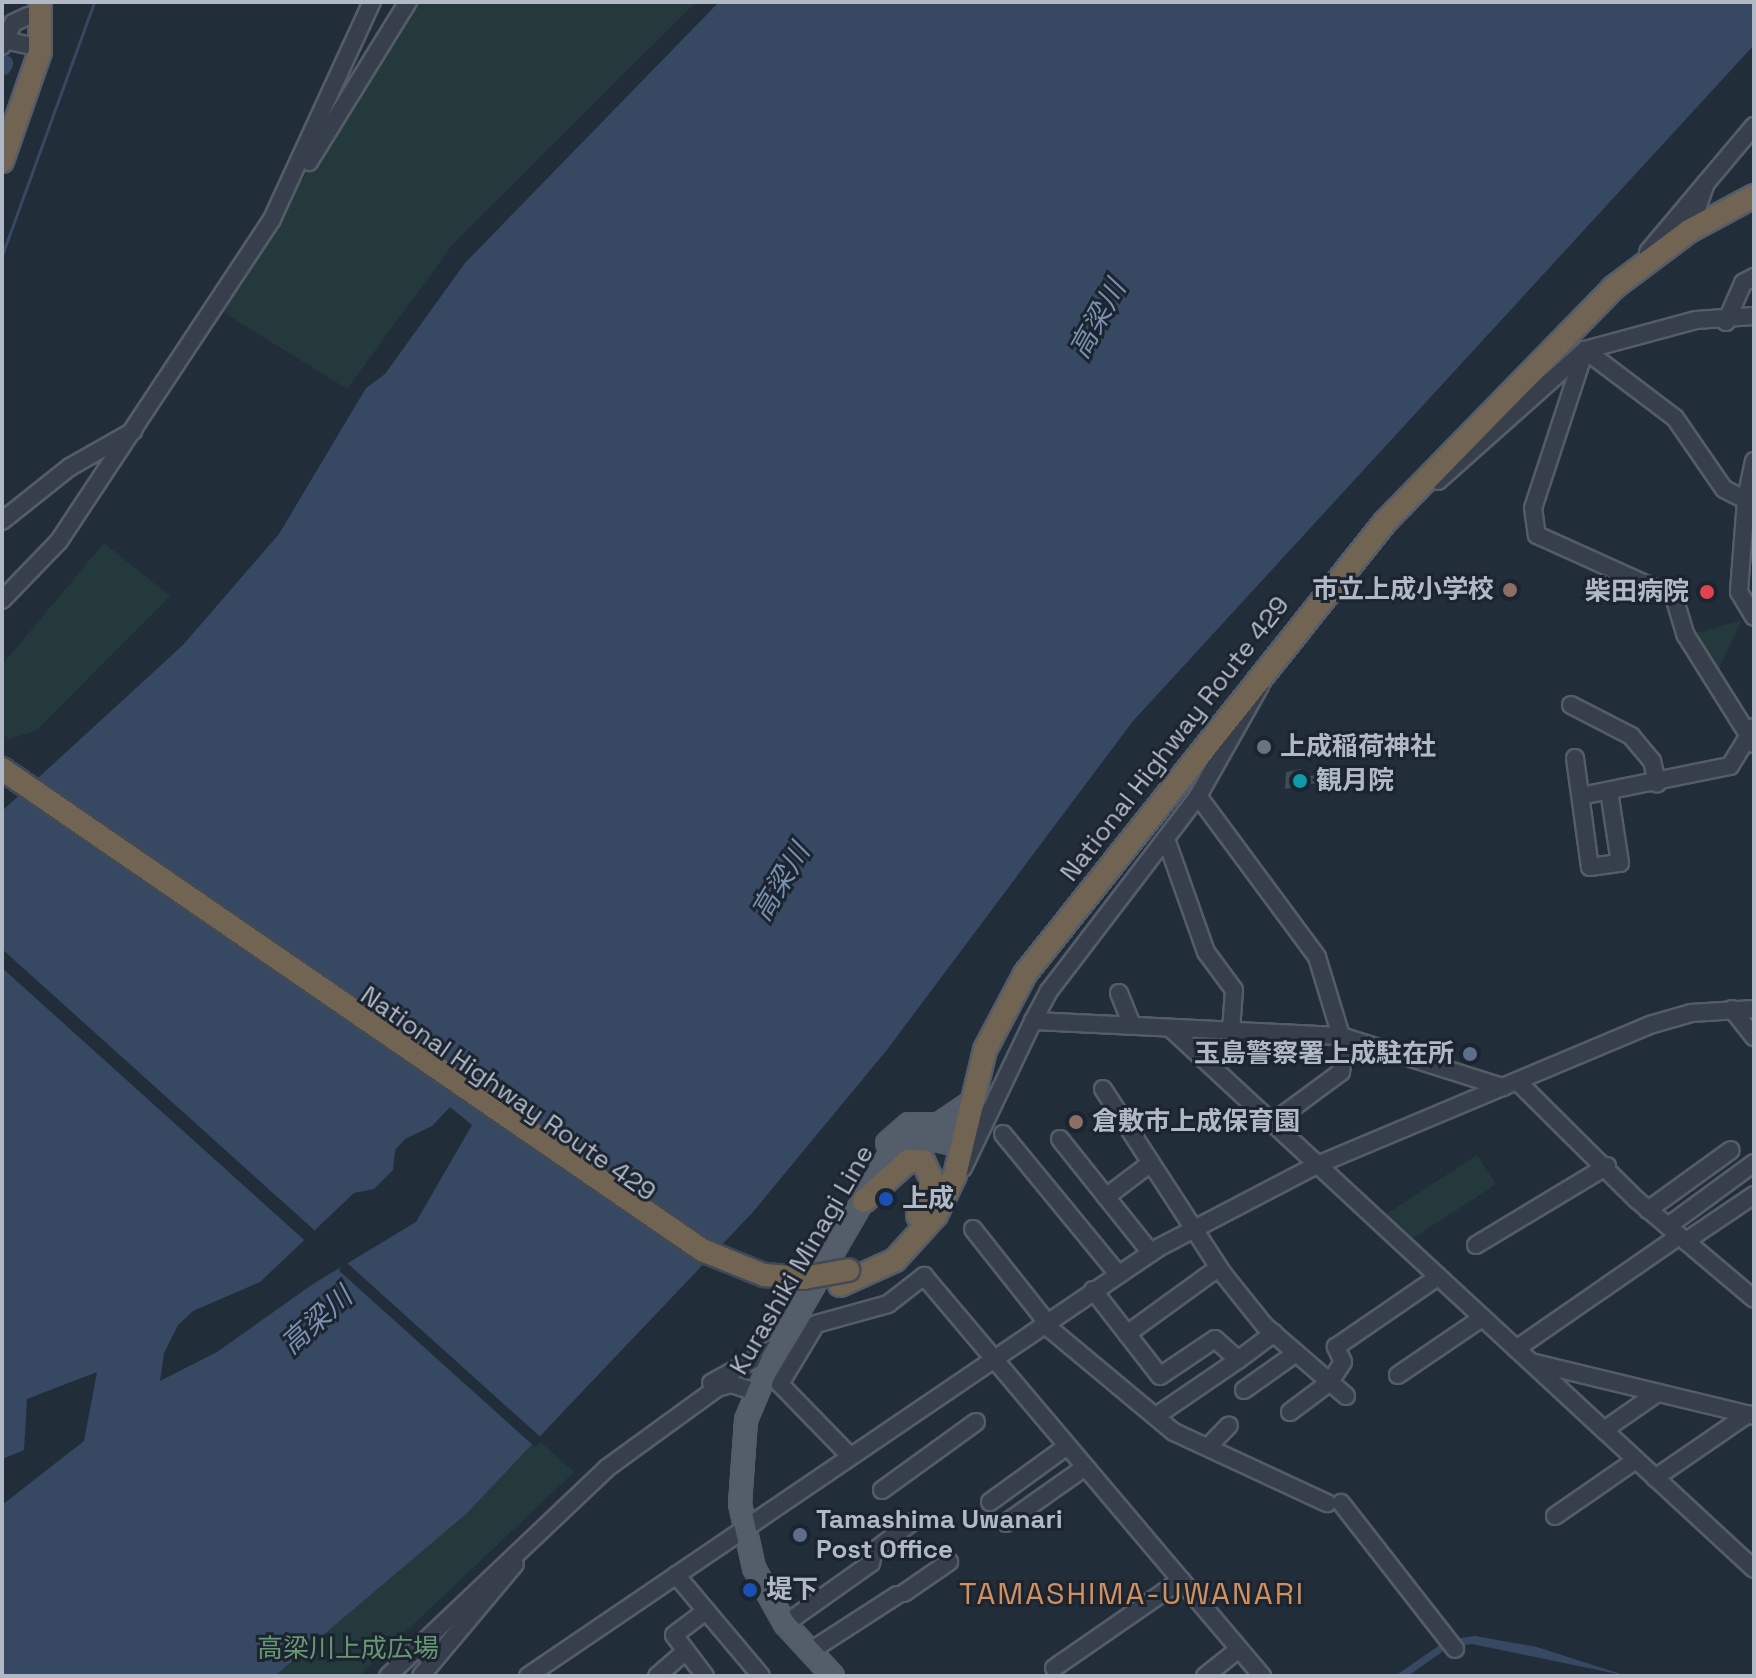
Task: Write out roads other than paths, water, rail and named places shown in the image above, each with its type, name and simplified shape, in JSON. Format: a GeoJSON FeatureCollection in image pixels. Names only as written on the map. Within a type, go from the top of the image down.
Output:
{"type":"FeatureCollection","features":[{"type":"Feature","properties":{"kind":"highway"},"geometry":{"type":"LineString","coordinates":[[2,161],[6,126],[34,46],[32,7]]}},
{"type":"Feature","properties":{"kind":"highway","name":"National Highway Route 429"},"geometry":{"type":"LineString","coordinates":[[2,780],[698,1259],[782,1289],[879,1270],[911,1246],[936,1215],[955,1175],[970,1103],[1001,1013],[1025,974],[1260,676],[1418,484],[1613,288],[1689,231],[1754,196]]}},
{"type":"Feature","properties":{"kind":"highway","name":"National Highway Route 429"},"geometry":{"type":"LineString","coordinates":[[2,769],[702,1250],[764,1275],[844,1278],[903,1237],[935,1196],[959,1145]]}},
{"type":"Feature","properties":{"kind":"highway"},"geometry":{"type":"LineString","coordinates":[[864,1201],[908,1161],[929,1166],[931,1193],[903,1237]]}},
{"type":"Feature","properties":{"kind":"main road"},"geometry":{"type":"LineString","coordinates":[[875,1181],[881,1154],[897,1131],[948,1120],[970,1103]]}},
{"type":"Feature","properties":{"kind":"main road","name":"Kurashiki Minagi Line"},"geometry":{"type":"LineString","coordinates":[[833,1676],[785,1624],[754,1568],[743,1528],[742,1443],[755,1392],[779,1346],[901,1142],[940,1138],[959,1145]]}},
{"type":"Feature","properties":{"kind":"street"},"geometry":{"type":"LineString","coordinates":[[2,600],[59,541],[135,430],[288,187],[372,2]]}},
{"type":"Feature","properties":{"kind":"street"},"geometry":{"type":"LineString","coordinates":[[288,187],[298,181],[408,2]]}},
{"type":"Feature","properties":{"kind":"street"},"geometry":{"type":"LineString","coordinates":[[32,7],[13,23],[4,43],[34,46]]}},
{"type":"Feature","properties":{"kind":"street"},"geometry":{"type":"LineString","coordinates":[[1613,288],[1754,126]]}},
{"type":"Feature","properties":{"kind":"street"},"geometry":{"type":"LineString","coordinates":[[1689,231],[1706,183]]}},
{"type":"Feature","properties":{"kind":"street"},"geometry":{"type":"LineString","coordinates":[[1726,322],[1743,283],[1754,277]]}},
{"type":"Feature","properties":{"kind":"street"},"geometry":{"type":"LineString","coordinates":[[1418,484],[1441,479],[1585,350],[1696,320],[1726,322],[1754,316]]}},
{"type":"Feature","properties":{"kind":"street"},"geometry":{"type":"LineString","coordinates":[[1585,350],[1675,418],[1724,489],[1750,500]]}},
{"type":"Feature","properties":{"kind":"street"},"geometry":{"type":"LineString","coordinates":[[1581,796],[1730,766],[1752,737],[1685,634],[1674,597],[1537,535],[1533,508],[1585,350]]}},
{"type":"Feature","properties":{"kind":"street"},"geometry":{"type":"LineString","coordinates":[[2,521],[70,467],[135,430]]}},
{"type":"Feature","properties":{"kind":"street"},"geometry":{"type":"LineString","coordinates":[[1754,461],[1739,592],[1754,617]]}},
{"type":"Feature","properties":{"kind":"street"},"geometry":{"type":"LineString","coordinates":[[955,1175],[967,1164],[1049,991],[1198,796],[1256,701],[1260,676]]}},
{"type":"Feature","properties":{"kind":"street"},"geometry":{"type":"LineString","coordinates":[[1571,705],[1631,736],[1652,761],[1657,783]]}},
{"type":"Feature","properties":{"kind":"street"},"geometry":{"type":"LineString","coordinates":[[1575,758],[1590,867],[1620,863],[1609,791]]}},
{"type":"Feature","properties":{"kind":"street"},"geometry":{"type":"LineString","coordinates":[[1198,796],[1317,957],[1344,1037],[1341,1072],[1272,1123]]}},
{"type":"Feature","properties":{"kind":"street"},"geometry":{"type":"LineString","coordinates":[[1166,839],[1206,952],[1234,990],[1231,1031]]}},
{"type":"Feature","properties":{"kind":"street"},"geometry":{"type":"LineString","coordinates":[[1119,993],[1132,1026]]}},
{"type":"Feature","properties":{"kind":"street"},"geometry":{"type":"LineString","coordinates":[[1732,1009],[1754,1037]]}},
{"type":"Feature","properties":{"kind":"street"},"geometry":{"type":"LineString","coordinates":[[528,1676],[743,1528],[846,1452],[1190,1230],[1317,1165],[1653,1024],[1732,1009],[1754,1009]]}},
{"type":"Feature","properties":{"kind":"street"},"geometry":{"type":"LineString","coordinates":[[1033,1021],[1344,1037],[1510,1084],[1607,1166],[1648,1210],[1750,1289]]}},
{"type":"Feature","properties":{"kind":"street"},"geometry":{"type":"LineString","coordinates":[[1170,1028],[1754,1569]]}},
{"type":"Feature","properties":{"kind":"street"},"geometry":{"type":"LineString","coordinates":[[1103,1089],[1190,1230],[1218,1268],[1274,1333],[1346,1396]]}},
{"type":"Feature","properties":{"kind":"street"},"geometry":{"type":"LineString","coordinates":[[1003,1134],[1118,1274]]}},
{"type":"Feature","properties":{"kind":"street"},"geometry":{"type":"LineString","coordinates":[[1060,1139],[1151,1253]]}},
{"type":"Feature","properties":{"kind":"street"},"geometry":{"type":"LineString","coordinates":[[1648,1210],[1731,1150]]}},
{"type":"Feature","properties":{"kind":"street"},"geometry":{"type":"LineString","coordinates":[[1106,1197],[1151,1163]]}},
{"type":"Feature","properties":{"kind":"street"},"geometry":{"type":"LineString","coordinates":[[1516,1349],[1678,1234],[1754,1163]]}},
{"type":"Feature","properties":{"kind":"street"},"geometry":{"type":"LineString","coordinates":[[1476,1245],[1607,1166]]}},
{"type":"Feature","properties":{"kind":"street"},"geometry":{"type":"LineString","coordinates":[[1678,1234],[1754,1195]]}},
{"type":"Feature","properties":{"kind":"street"},"geometry":{"type":"LineString","coordinates":[[973,1229],[1044,1322],[1159,1414],[1209,1444],[1334,1503],[1453,1645]]}},
{"type":"Feature","properties":{"kind":"street"},"geometry":{"type":"LineString","coordinates":[[1127,1334],[1218,1268]]}},
{"type":"Feature","properties":{"kind":"street"},"geometry":{"type":"LineString","coordinates":[[846,1452],[780,1384],[816,1324],[888,1304],[924,1276],[1262,1676]]}},
{"type":"Feature","properties":{"kind":"street"},"geometry":{"type":"LineString","coordinates":[[1290,1412],[1330,1382],[1343,1362],[1336,1347],[1438,1277]]}},
{"type":"Feature","properties":{"kind":"street"},"geometry":{"type":"LineString","coordinates":[[1093,1290],[1160,1376],[1215,1339],[1238,1360]]}},
{"type":"Feature","properties":{"kind":"street"},"geometry":{"type":"LineString","coordinates":[[1398,1375],[1482,1318]]}},
{"type":"Feature","properties":{"kind":"street"},"geometry":{"type":"LineString","coordinates":[[1159,1414],[1274,1333]]}},
{"type":"Feature","properties":{"kind":"street"},"geometry":{"type":"LineString","coordinates":[[388,1676],[533,1535],[668,1421],[718,1379],[779,1346]]}},
{"type":"Feature","properties":{"kind":"street"},"geometry":{"type":"LineString","coordinates":[[1244,1390],[1296,1353]]}},
{"type":"Feature","properties":{"kind":"street"},"geometry":{"type":"LineString","coordinates":[[1529,1362],[1751,1415]]}},
{"type":"Feature","properties":{"kind":"street"},"geometry":{"type":"LineString","coordinates":[[668,1421],[717,1388],[731,1384],[755,1392]]}},
{"type":"Feature","properties":{"kind":"street"},"geometry":{"type":"LineString","coordinates":[[1604,1430],[1656,1394]]}},
{"type":"Feature","properties":{"kind":"street"},"geometry":{"type":"LineString","coordinates":[[1655,1478],[1751,1415]]}},
{"type":"Feature","properties":{"kind":"street"},"geometry":{"type":"LineString","coordinates":[[882,1490],[976,1422]]}},
{"type":"Feature","properties":{"kind":"street"},"geometry":{"type":"LineString","coordinates":[[1209,1444],[1229,1425]]}},
{"type":"Feature","properties":{"kind":"street"},"geometry":{"type":"LineString","coordinates":[[990,1502],[1067,1446]]}},
{"type":"Feature","properties":{"kind":"street"},"geometry":{"type":"LineString","coordinates":[[1555,1516],[1636,1460]]}},
{"type":"Feature","properties":{"kind":"street"},"geometry":{"type":"LineString","coordinates":[[1006,1523],[1085,1467]]}},
{"type":"Feature","properties":{"kind":"street"},"geometry":{"type":"LineString","coordinates":[[785,1624],[871,1563],[874,1551],[912,1522]]}},
{"type":"Feature","properties":{"kind":"street"},"geometry":{"type":"LineString","coordinates":[[421,1676],[533,1535]]}},
{"type":"Feature","properties":{"kind":"street"},"geometry":{"type":"LineString","coordinates":[[809,1652],[949,1562]]}},
{"type":"Feature","properties":{"kind":"street"},"geometry":{"type":"LineString","coordinates":[[676,1575],[761,1676]]}},
{"type":"Feature","properties":{"kind":"street"},"geometry":{"type":"LineString","coordinates":[[1054,1668],[1181,1580]]}},
{"type":"Feature","properties":{"kind":"street"},"geometry":{"type":"LineString","coordinates":[[705,1676],[674,1635],[706,1611]]}},
{"type":"Feature","properties":{"kind":"street"},"geometry":{"type":"LineString","coordinates":[[1205,1676],[1239,1649]]}},
{"type":"Feature","properties":{"kind":"street"},"geometry":{"type":"LineString","coordinates":[[657,1676],[685,1652]]}},
{"type":"Feature","properties":{"kind":"water","name":"高梁川"},"geometry":{"type":"Polygon","coordinates":[[[719,2],[1754,2],[1754,45],[1133,721],[886,1051],[753,1212],[466,1514],[275,1676],[2,1676],[2,1505],[84,1441],[97,1372],[27,1399],[24,1450],[2,1459],[2,811],[183,645],[279,534],[366,388],[385,374],[465,263],[719,2]],[[450,1107],[432,1126],[405,1139],[395,1150],[393,1170],[374,1189],[354,1193],[260,1282],[193,1311],[178,1325],[164,1353],[160,1381],[217,1352],[313,1284],[416,1222],[472,1125],[450,1107]]]}},
{"type":"Feature","properties":{"kind":"water"},"geometry":{"type":"Polygon","coordinates":[[[1475,1636],[1537,1647],[1627,1676],[1472,1644],[1449,1647],[1408,1676],[1395,1676],[1447,1640],[1475,1636]]]}},
{"type":"Feature","properties":{"kind":"waterway"},"geometry":{"type":"LineString","coordinates":[[2,255],[94,2]]}},
{"type":"Feature","properties":{"kind":"waterway"},"geometry":{"type":"LineString","coordinates":[[994,1348],[1037,1320]]}},
{"type":"Feature","properties":{"kind":"waterway"},"geometry":{"type":"LineString","coordinates":[[876,1430],[984,1355]]}},
{"type":"Feature","properties":{"kind":"place","name":"市立上成小学校"},"geometry":{"type":"Point","coordinates":[1510,590]}},
{"type":"Feature","properties":{"kind":"place","name":"柴田病院"},"geometry":{"type":"Point","coordinates":[1707,592]}},
{"type":"Feature","properties":{"kind":"place","name":"上成稲荷神社"},"geometry":{"type":"Point","coordinates":[1264,747]}},
{"type":"Feature","properties":{"kind":"place","name":"観月院"},"geometry":{"type":"Point","coordinates":[1300,781]}},
{"type":"Feature","properties":{"kind":"place","name":"玉島警察署上成駐在所"},"geometry":{"type":"Point","coordinates":[1470,1054]}},
{"type":"Feature","properties":{"kind":"place","name":"倉敷市上成保育園"},"geometry":{"type":"Point","coordinates":[1076,1122]}},
{"type":"Feature","properties":{"kind":"place","name":"上成"},"geometry":{"type":"Point","coordinates":[886,1199]}},
{"type":"Feature","properties":{"kind":"place","name":"Tamashima Uwanari Post Office"},"geometry":{"type":"Point","coordinates":[800,1535]}},
{"type":"Feature","properties":{"kind":"place","name":"堤下"},"geometry":{"type":"Point","coordinates":[750,1590]}},
{"type":"Feature","properties":{"kind":"district","name":"TAMASHIMA-UWANARI"},"geometry":{"type":"Point","coordinates":[1132,1594]}},
{"type":"Feature","properties":{"kind":"park label","name":"高梁川上成広場"},"geometry":{"type":"Point","coordinates":[348,1649]}}]}
